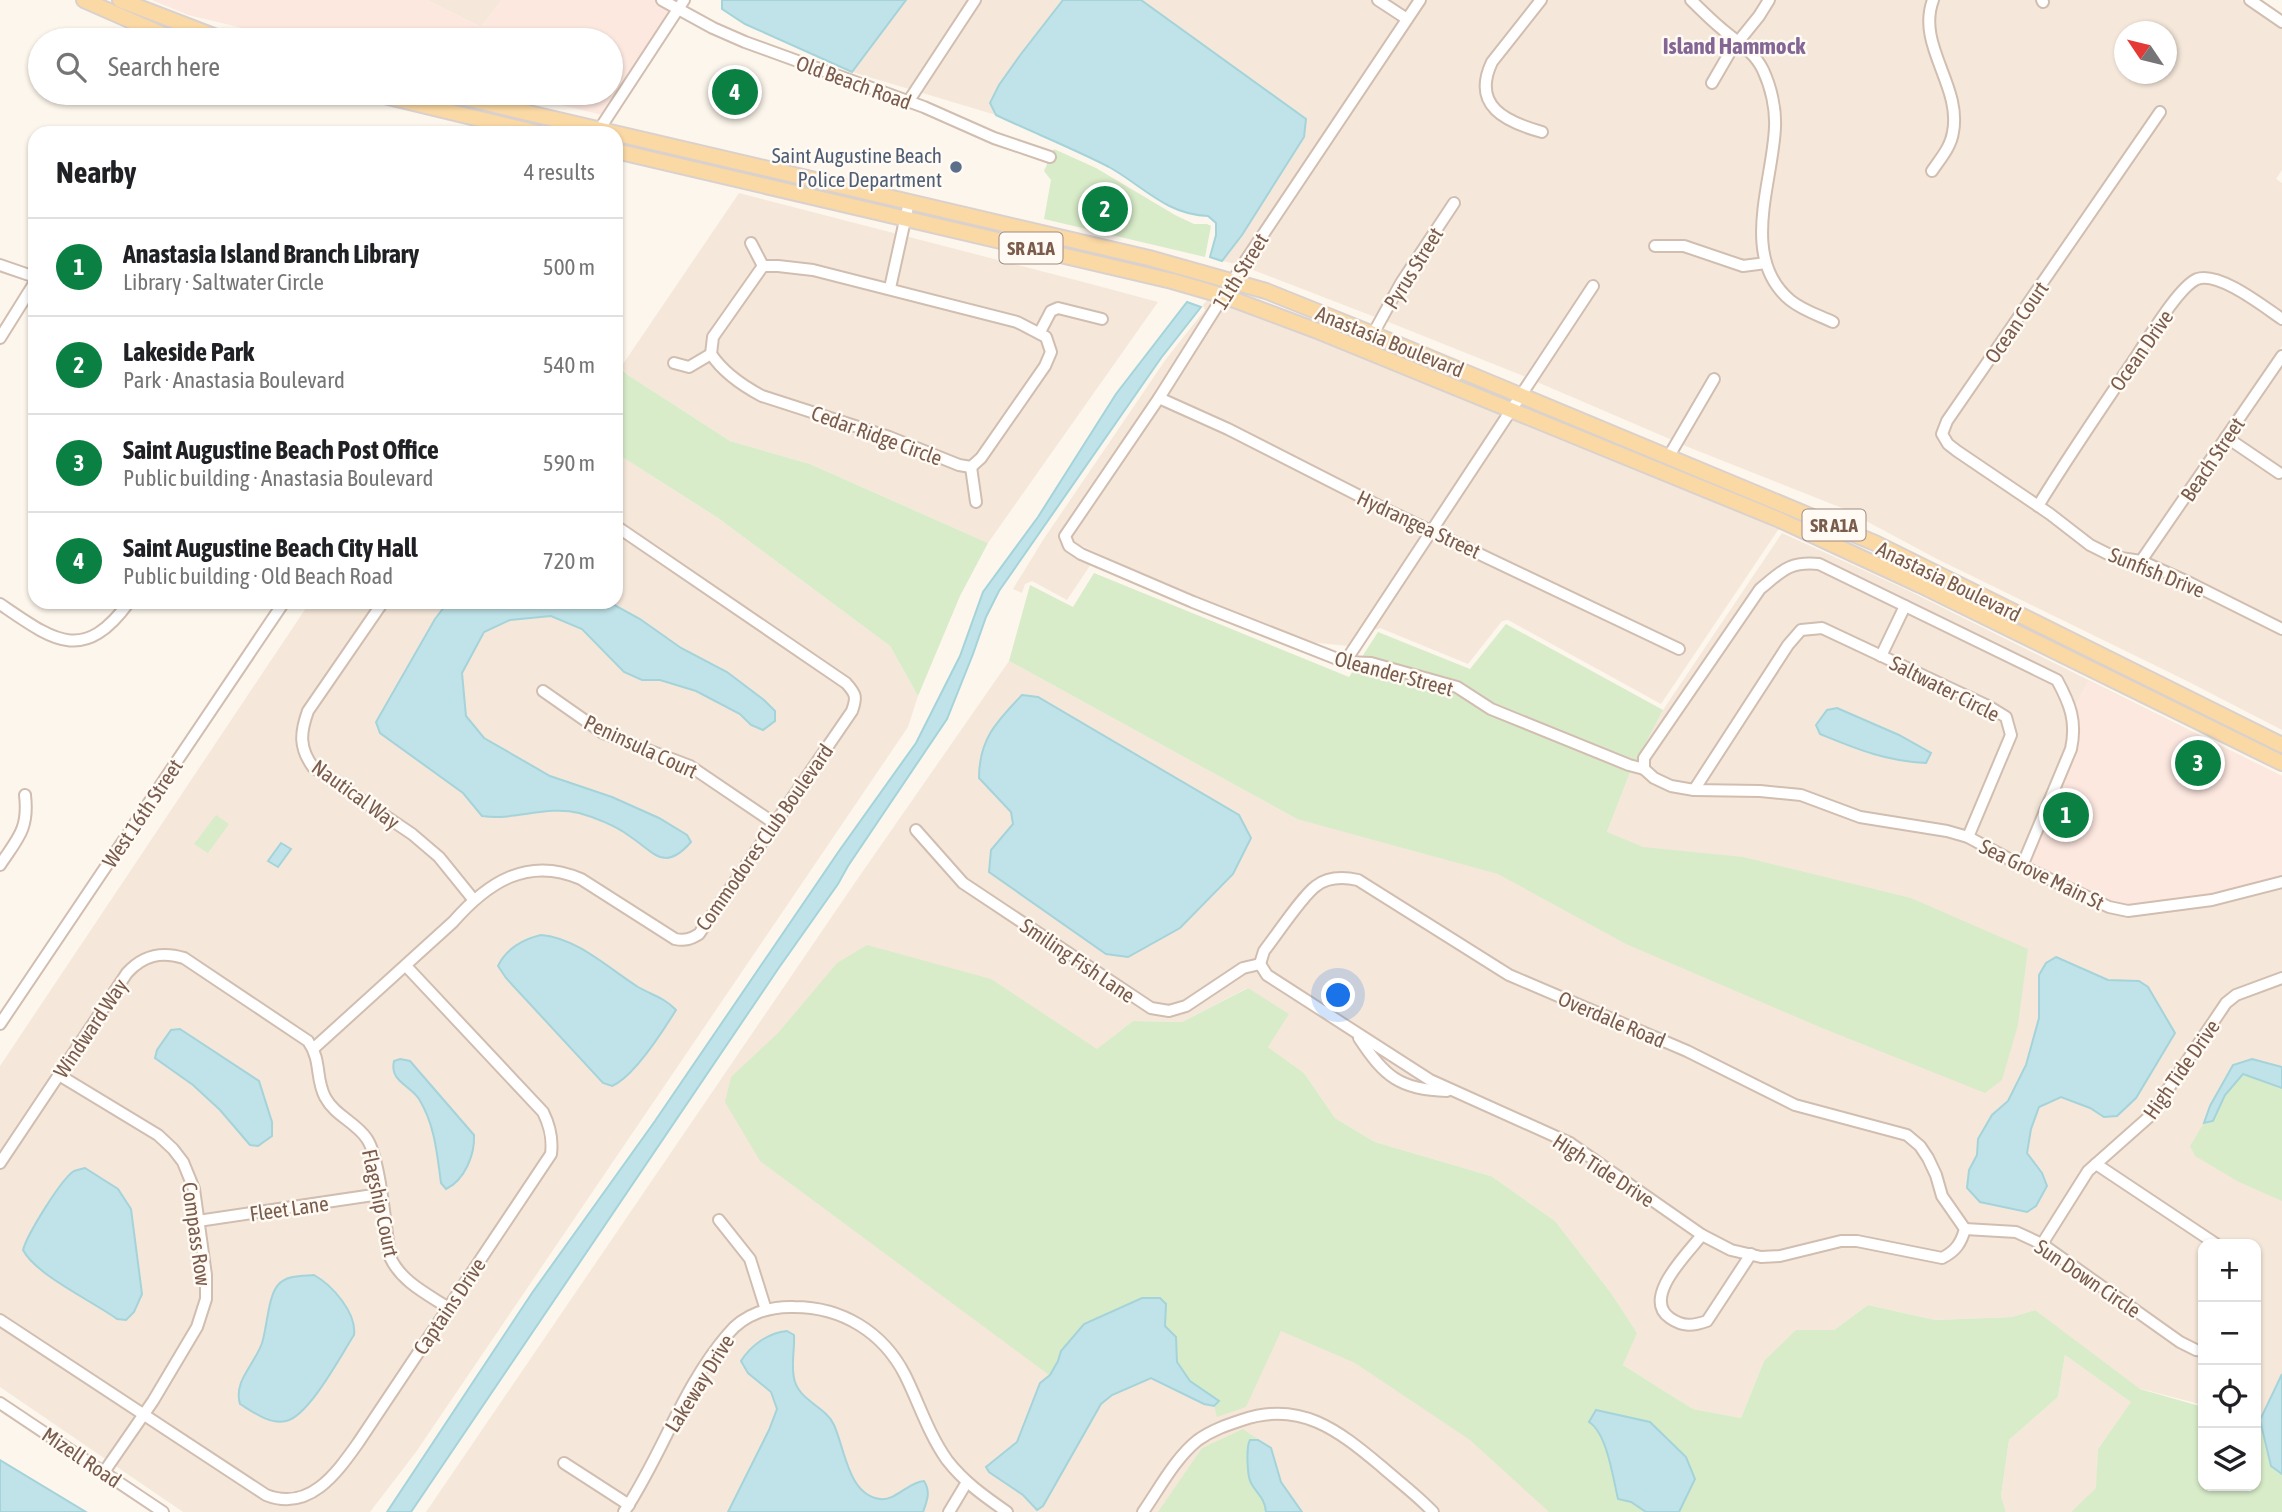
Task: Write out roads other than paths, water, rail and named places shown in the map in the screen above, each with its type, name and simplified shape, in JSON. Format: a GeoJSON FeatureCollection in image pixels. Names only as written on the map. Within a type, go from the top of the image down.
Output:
{"type":"FeatureCollection","features":[{"type":"Feature","properties":{"kind":"main road"},"geometry":{"type":"LineString","coordinates":[[83,0],[147,28]]}},
{"type":"Feature","properties":{"kind":"main road"},"geometry":{"type":"LineString","coordinates":[[120,0],[193,28]]}},
{"type":"Feature","properties":{"kind":"main road"},"geometry":{"type":"LineString","coordinates":[[422,105],[509,126]]}},
{"type":"Feature","properties":{"kind":"main road","name":"Anastasia Boulevard"},"geometry":{"type":"LineString","coordinates":[[492,105],[578,126]]}},
{"type":"Feature","properties":{"kind":"main road","name":"Anastasia Boulevard"},"geometry":{"type":"LineString","coordinates":[[623,137],[1149,258],[1266,291],[1875,543],[2282,745]]}},
{"type":"Feature","properties":{"kind":"main road","name":"Anastasia Boulevard"},"geometry":{"type":"LineString","coordinates":[[623,153],[1172,281],[1224,296],[1366,350],[1780,520],[1920,585],[2282,764]]}},
{"type":"Feature","properties":{"kind":"street","name":"Old Beach Road"},"geometry":{"type":"LineString","coordinates":[[662,0],[680,5],[745,42],[1050,158]]}},
{"type":"Feature","properties":{"kind":"street"},"geometry":{"type":"LineString","coordinates":[[908,102],[975,0]]}},
{"type":"Feature","properties":{"kind":"street"},"geometry":{"type":"LineString","coordinates":[[1378,0],[1407,19]]}},
{"type":"Feature","properties":{"kind":"street","name":"11th Street"},"geometry":{"type":"LineString","coordinates":[[1068,543],[1065,536],[1160,398],[1233,281],[1420,0]]}},
{"type":"Feature","properties":{"kind":"street"},"geometry":{"type":"LineString","coordinates":[[1541,0],[1492,62],[1487,82],[1489,104],[1502,117],[1542,132]]}},
{"type":"Feature","properties":{"kind":"street"},"geometry":{"type":"LineString","coordinates":[[1691,0],[1755,57],[1773,102],[1775,127],[1761,219],[1766,263],[1776,284],[1792,302],[1832,322]]}},
{"type":"Feature","properties":{"kind":"street"},"geometry":{"type":"LineString","coordinates":[[1712,83],[1738,41],[1769,0]]}},
{"type":"Feature","properties":{"kind":"street"},"geometry":{"type":"LineString","coordinates":[[1932,171],[1947,149],[1954,131],[1953,105],[1940,61],[1929,37],[1928,25],[1933,0]]}},
{"type":"Feature","properties":{"kind":"street"},"geometry":{"type":"LineString","coordinates":[[2250,0],[2282,22]]}},
{"type":"Feature","properties":{"kind":"street"},"geometry":{"type":"LineString","coordinates":[[623,93],[680,5]]}},
{"type":"Feature","properties":{"kind":"street"},"geometry":{"type":"LineString","coordinates":[[601,126],[615,105]]}},
{"type":"Feature","properties":{"kind":"street","name":"Ocean Court"},"geometry":{"type":"LineString","coordinates":[[2038,506],[1957,451],[1948,444],[1942,434],[1947,421],[2160,112]]}},
{"type":"Feature","properties":{"kind":"street"},"geometry":{"type":"LineString","coordinates":[[890,288],[909,202]]}},
{"type":"Feature","properties":{"kind":"street","name":"Pyrus Street"},"geometry":{"type":"LineString","coordinates":[[1373,334],[1401,283],[1454,203]]}},
{"type":"Feature","properties":{"kind":"street"},"geometry":{"type":"LineString","coordinates":[[751,243],[763,266]]}},
{"type":"Feature","properties":{"kind":"street"},"geometry":{"type":"LineString","coordinates":[[1655,246],[1684,246],[1743,266],[1766,263]]}},
{"type":"Feature","properties":{"kind":"street"},"geometry":{"type":"LineString","coordinates":[[0,265],[28,275]]}},
{"type":"Feature","properties":{"kind":"street"},"geometry":{"type":"LineString","coordinates":[[674,363],[689,367],[711,354],[713,337],[756,272],[763,266],[813,270],[872,286],[890,288],[1017,322],[1040,332],[1051,311],[1058,308],[1102,319]]}},
{"type":"Feature","properties":{"kind":"street","name":"Ocean Drive"},"geometry":{"type":"LineString","coordinates":[[2038,506],[2095,415],[2159,322],[2189,285],[2198,279],[2222,281],[2282,319]]}},
{"type":"Feature","properties":{"kind":"street"},"geometry":{"type":"LineString","coordinates":[[1345,662],[1593,286]]}},
{"type":"Feature","properties":{"kind":"street"},"geometry":{"type":"LineString","coordinates":[[0,338],[28,293]]}},
{"type":"Feature","properties":{"kind":"street","name":"Cedar Ridge Circle"},"geometry":{"type":"LineString","coordinates":[[711,354],[721,367],[746,388],[762,396],[864,428],[959,465],[971,467],[981,458],[1045,366],[1051,352],[1046,337],[1040,332]]}},
{"type":"Feature","properties":{"kind":"street","name":"Beach Street"},"geometry":{"type":"LineString","coordinates":[[2141,561],[2282,356]]}},
{"type":"Feature","properties":{"kind":"street"},"geometry":{"type":"LineString","coordinates":[[1670,456],[1714,379]]}},
{"type":"Feature","properties":{"kind":"street","name":"Hydrangea Street"},"geometry":{"type":"LineString","coordinates":[[1160,398],[1679,649]]}},
{"type":"Feature","properties":{"kind":"street"},"geometry":{"type":"LineString","coordinates":[[2226,437],[2279,472]]}},
{"type":"Feature","properties":{"kind":"street"},"geometry":{"type":"LineString","coordinates":[[971,467],[976,502]]}},
{"type":"Feature","properties":{"kind":"street","name":"Sunfish Drive"},"geometry":{"type":"LineString","coordinates":[[2038,506],[2090,545],[2114,557],[2141,561],[2282,629]]}},
{"type":"Feature","properties":{"kind":"street","name":"Commodores Club Boulevard"},"geometry":{"type":"LineString","coordinates":[[406,966],[453,922],[473,899],[516,875],[549,869],[581,879],[675,939],[684,941],[699,934],[852,711],[856,693],[846,683],[623,531]]}},
{"type":"Feature","properties":{"kind":"street","name":"Oleander Street"},"geometry":{"type":"LineString","coordinates":[[1068,543],[1082,554],[1101,563],[1345,662],[1371,663],[1457,687],[1491,709],[1644,769]]}},
{"type":"Feature","properties":{"kind":"street"},"geometry":{"type":"LineString","coordinates":[[1968,837],[1860,817],[1801,795],[1694,790],[1671,786],[1654,778],[1644,769],[1644,758],[1760,589],[1783,570],[1801,562],[1818,564],[2057,680],[2067,698],[2075,730],[2070,749],[2022,866]]}},
{"type":"Feature","properties":{"kind":"street"},"geometry":{"type":"LineString","coordinates":[[0,604],[38,630],[79,641],[94,637],[107,629],[123,609]]}},
{"type":"Feature","properties":{"kind":"street"},"geometry":{"type":"LineString","coordinates":[[1881,656],[1905,606]]}},
{"type":"Feature","properties":{"kind":"street","name":"West 16th Street"},"geometry":{"type":"LineString","coordinates":[[0,1024],[279,609]]}},
{"type":"Feature","properties":{"kind":"street","name":"Nautical Way"},"geometry":{"type":"LineString","coordinates":[[378,609],[308,711],[301,729],[301,744],[313,767],[412,834],[439,857],[473,899]]}},
{"type":"Feature","properties":{"kind":"street","name":"Saltwater Circle"},"geometry":{"type":"LineString","coordinates":[[1694,790],[1709,771],[1788,645],[1801,630],[1822,628],[2006,717],[2011,735],[1968,837]]}},
{"type":"Feature","properties":{"kind":"street","name":"Peninsula Court"},"geometry":{"type":"LineString","coordinates":[[542,691],[603,733],[690,766],[774,823]]}},
{"type":"Feature","properties":{"kind":"street"},"geometry":{"type":"LineString","coordinates":[[1709,771],[1720,790]]}},
{"type":"Feature","properties":{"kind":"street"},"geometry":{"type":"LineString","coordinates":[[0,865],[22,833],[27,815],[25,795]]}},
{"type":"Feature","properties":{"kind":"street","name":"Smiling Fish Lane"},"geometry":{"type":"LineString","coordinates":[[916,830],[963,883],[1152,1008],[1169,1011],[1186,1006],[1243,968],[1260,964]]}},
{"type":"Feature","properties":{"kind":"street","name":"Sea Grove Main St"},"geometry":{"type":"LineString","coordinates":[[1968,837],[2109,907],[2128,911],[2212,900],[2282,882]]}},
{"type":"Feature","properties":{"kind":"street","name":"Overdale Road"},"geometry":{"type":"LineString","coordinates":[[1260,964],[1264,951],[1315,886],[1337,878],[1358,880],[1509,975],[1687,1051],[1795,1105],[1907,1135],[1920,1146],[1928,1158],[1942,1196],[1965,1229]]}},
{"type":"Feature","properties":{"kind":"street","name":"Windward Way"},"geometry":{"type":"LineString","coordinates":[[0,1163],[127,973],[143,959],[162,954],[184,958],[300,1034],[313,1049]]}},
{"type":"Feature","properties":{"kind":"street","name":"High Tide Drive"},"geometry":{"type":"LineString","coordinates":[[1260,964],[1267,975],[1430,1080],[1570,1143],[1702,1235],[1731,1250],[1780,1256],[1841,1241],[1857,1241],[1942,1258],[1952,1253],[1961,1242],[1965,1229]]}},
{"type":"Feature","properties":{"kind":"street"},"geometry":{"type":"LineString","coordinates":[[313,1049],[406,966]]}},
{"type":"Feature","properties":{"kind":"street","name":"Captains Drive"},"geometry":{"type":"LineString","coordinates":[[143,1415],[266,1495],[290,1501],[304,1497],[330,1479],[342,1465],[551,1154],[549,1124],[538,1104],[406,966]]}},
{"type":"Feature","properties":{"kind":"street","name":"High Tide Drive"},"geometry":{"type":"LineString","coordinates":[[2042,1244],[2088,1171],[2150,1116],[2226,1003],[2236,995],[2282,978]]}},
{"type":"Feature","properties":{"kind":"street"},"geometry":{"type":"LineString","coordinates":[[1356,1033],[1377,1065],[1397,1082],[1422,1089],[1455,1091]]}},
{"type":"Feature","properties":{"kind":"street","name":"Flagship Court"},"geometry":{"type":"LineString","coordinates":[[313,1049],[318,1060],[324,1095],[330,1105],[368,1140],[374,1157],[390,1256],[395,1267],[409,1281],[447,1307]]}},
{"type":"Feature","properties":{"kind":"street","name":"Compass Row"},"geometry":{"type":"LineString","coordinates":[[59,1075],[158,1135],[173,1149],[194,1189],[206,1283],[202,1314],[197,1327],[104,1472]]}},
{"type":"Feature","properties":{"kind":"street"},"geometry":{"type":"LineString","coordinates":[[2096,1164],[2208,1239]]}},
{"type":"Feature","properties":{"kind":"street","name":"Fleet Lane"},"geometry":{"type":"LineString","coordinates":[[198,1221],[380,1194]]}},
{"type":"Feature","properties":{"kind":"street"},"geometry":{"type":"LineString","coordinates":[[719,1220],[750,1259],[766,1310]]}},
{"type":"Feature","properties":{"kind":"street","name":"Sun Down Circle"},"geometry":{"type":"LineString","coordinates":[[1965,1229],[2016,1233],[2042,1244],[2180,1342],[2198,1350]]}},
{"type":"Feature","properties":{"kind":"street"},"geometry":{"type":"LineString","coordinates":[[1702,1235],[1664,1283],[1660,1302],[1665,1315],[1679,1324],[1695,1326],[1707,1321],[1751,1254]]}},
{"type":"Feature","properties":{"kind":"street","name":"Lakeway Drive"},"geometry":{"type":"LineString","coordinates":[[626,1509],[683,1403],[729,1332],[745,1319],[785,1306],[813,1307],[836,1312],[885,1343],[904,1372],[924,1421],[945,1457],[967,1482],[1007,1512]]}},
{"type":"Feature","properties":{"kind":"street"},"geometry":{"type":"LineString","coordinates":[[0,1320],[143,1415]]}},
{"type":"Feature","properties":{"kind":"street","name":"Mizell Road"},"geometry":{"type":"LineString","coordinates":[[0,1403],[163,1512]]}},
{"type":"Feature","properties":{"kind":"street"},"geometry":{"type":"LineString","coordinates":[[1143,1512],[1196,1441],[1215,1430],[1252,1416],[1280,1413],[1322,1422],[1372,1458],[1433,1512]]}},
{"type":"Feature","properties":{"kind":"street"},"geometry":{"type":"LineString","coordinates":[[564,1463],[626,1509]]}},
{"type":"Feature","properties":{"kind":"street"},"geometry":{"type":"LineString","coordinates":[[949,1512],[967,1482]]}},
{"type":"Feature","properties":{"kind":"water"},"geometry":{"type":"Polygon","coordinates":[[[722,0],[906,0],[852,72],[745,24],[722,9],[722,0]]]}},
{"type":"Feature","properties":{"kind":"water"},"geometry":{"type":"Polygon","coordinates":[[[1063,0],[1141,0],[1306,119],[1304,137],[1242,235],[1222,261],[1210,257],[1216,223],[1208,216],[1180,211],[1109,167],[996,115],[990,103],[999,85],[1063,0]]]}},
{"type":"Feature","properties":{"kind":"water"},"geometry":{"type":"Polygon","coordinates":[[[1187,302],[1201,307],[1161,358],[999,591],[986,617],[947,719],[838,884],[411,1512],[387,1512],[532,1293],[655,1121],[916,743],[960,656],[983,592],[1038,517],[1116,394],[1187,302]]]}},
{"type":"Feature","properties":{"kind":"water"},"geometry":{"type":"Polygon","coordinates":[[[443,609],[622,609],[681,648],[727,672],[775,711],[775,721],[763,730],[751,725],[740,714],[696,691],[660,680],[642,680],[624,672],[582,629],[551,616],[510,620],[484,632],[462,673],[466,716],[484,738],[550,776],[612,797],[659,818],[687,835],[691,842],[682,851],[666,858],[652,853],[617,828],[579,813],[555,811],[506,817],[482,816],[463,793],[380,733],[376,722],[443,609]]]}},
{"type":"Feature","properties":{"kind":"water"},"geometry":{"type":"Polygon","coordinates":[[[1022,695],[1038,697],[1239,815],[1251,838],[1233,874],[1180,928],[1128,957],[1106,954],[989,872],[991,850],[1013,824],[1011,812],[979,778],[982,752],[991,732],[1022,695]]]}},
{"type":"Feature","properties":{"kind":"water"},"geometry":{"type":"Polygon","coordinates":[[[1837,708],[1899,735],[1931,753],[1926,763],[1884,757],[1820,734],[1816,725],[1827,710],[1837,708]]]}},
{"type":"Feature","properties":{"kind":"water"},"geometry":{"type":"Polygon","coordinates":[[[281,843],[291,849],[278,867],[268,861],[281,843]]]}},
{"type":"Feature","properties":{"kind":"water"},"geometry":{"type":"Polygon","coordinates":[[[541,935],[554,937],[580,948],[676,1010],[638,1064],[612,1086],[603,1083],[498,966],[516,946],[541,935]]]}},
{"type":"Feature","properties":{"kind":"water"},"geometry":{"type":"Polygon","coordinates":[[[2056,957],[2108,980],[2139,981],[2148,987],[2175,1033],[2136,1098],[2117,1116],[2104,1117],[2090,1108],[2061,1097],[2039,1107],[2031,1129],[2027,1153],[2042,1173],[2047,1186],[2036,1206],[2027,1212],[1980,1202],[1967,1188],[1969,1170],[1977,1155],[1978,1139],[1992,1115],[2008,1101],[2026,1065],[2039,1018],[2039,975],[2046,963],[2056,957]]]}},
{"type":"Feature","properties":{"kind":"water"},"geometry":{"type":"Polygon","coordinates":[[[180,1029],[259,1081],[272,1122],[272,1136],[258,1146],[250,1145],[220,1110],[193,1085],[155,1058],[157,1050],[171,1030],[180,1029]]]}},
{"type":"Feature","properties":{"kind":"water"},"geometry":{"type":"Polygon","coordinates":[[[2252,1059],[2282,1067],[2282,1088],[2243,1074],[2225,1095],[2213,1121],[2204,1123],[2210,1106],[2233,1065],[2252,1059]]]}},
{"type":"Feature","properties":{"kind":"water"},"geometry":{"type":"Polygon","coordinates":[[[394,1061],[410,1061],[474,1135],[473,1150],[467,1166],[459,1179],[446,1189],[441,1183],[429,1119],[419,1099],[397,1078],[393,1068],[394,1061]]]}},
{"type":"Feature","properties":{"kind":"water"},"geometry":{"type":"Polygon","coordinates":[[[85,1168],[118,1189],[131,1209],[142,1294],[134,1312],[126,1320],[117,1319],[52,1278],[23,1250],[37,1221],[61,1185],[74,1171],[85,1168]]]}},
{"type":"Feature","properties":{"kind":"water"},"geometry":{"type":"Polygon","coordinates":[[[314,1275],[342,1301],[352,1318],[354,1335],[324,1384],[304,1408],[286,1421],[274,1421],[240,1404],[242,1380],[259,1351],[270,1304],[278,1285],[285,1279],[314,1275]]]}},
{"type":"Feature","properties":{"kind":"water"},"geometry":{"type":"Polygon","coordinates":[[[1142,1298],[1160,1298],[1166,1304],[1165,1326],[1176,1337],[1177,1362],[1190,1381],[1219,1401],[1214,1406],[1204,1404],[1151,1378],[1112,1395],[1101,1404],[1043,1506],[1037,1510],[1023,1495],[989,1472],[986,1467],[1017,1442],[1040,1383],[1050,1375],[1061,1351],[1084,1324],[1142,1298]]]}},
{"type":"Feature","properties":{"kind":"water"},"geometry":{"type":"Polygon","coordinates":[[[787,1331],[794,1335],[793,1365],[798,1389],[826,1414],[834,1425],[854,1480],[869,1496],[880,1499],[886,1499],[924,1481],[928,1493],[923,1512],[728,1512],[777,1409],[771,1392],[748,1373],[741,1361],[761,1341],[773,1334],[787,1331]]]}},
{"type":"Feature","properties":{"kind":"water"},"geometry":{"type":"Polygon","coordinates":[[[2282,1374],[2282,1474],[2271,1466],[2261,1418],[2282,1374]]]}},
{"type":"Feature","properties":{"kind":"water"},"geometry":{"type":"Polygon","coordinates":[[[1596,1410],[1650,1422],[1686,1457],[1695,1479],[1679,1512],[1646,1512],[1631,1502],[1618,1499],[1605,1446],[1589,1422],[1596,1410]]]}},
{"type":"Feature","properties":{"kind":"water"},"geometry":{"type":"Polygon","coordinates":[[[1250,1440],[1258,1440],[1271,1448],[1281,1482],[1302,1512],[1266,1512],[1250,1479],[1250,1440]]]}},
{"type":"Feature","properties":{"kind":"water"},"geometry":{"type":"Polygon","coordinates":[[[0,1460],[86,1512],[0,1512],[0,1460]]]}},
{"type":"Feature","properties":{"kind":"place","name":"Saint Augustine Beach City Hall"},"geometry":{"type":"Point","coordinates":[735,92]}},
{"type":"Feature","properties":{"kind":"place","name":"Saint Augustine Beach Police Department"},"geometry":{"type":"Point","coordinates":[956,167]}},
{"type":"Feature","properties":{"kind":"place","name":"Lakeside Park"},"geometry":{"type":"Point","coordinates":[1105,209]}},
{"type":"Feature","properties":{"kind":"place","name":"Saint Augustine Beach Post Office"},"geometry":{"type":"Point","coordinates":[2198,763]}},
{"type":"Feature","properties":{"kind":"place","name":"Anastasia Island Branch Library"},"geometry":{"type":"Point","coordinates":[2066,815]}},
{"type":"Feature","properties":{"kind":"district","name":"Island Hammock"},"geometry":{"type":"Point","coordinates":[1734,46]}}]}
